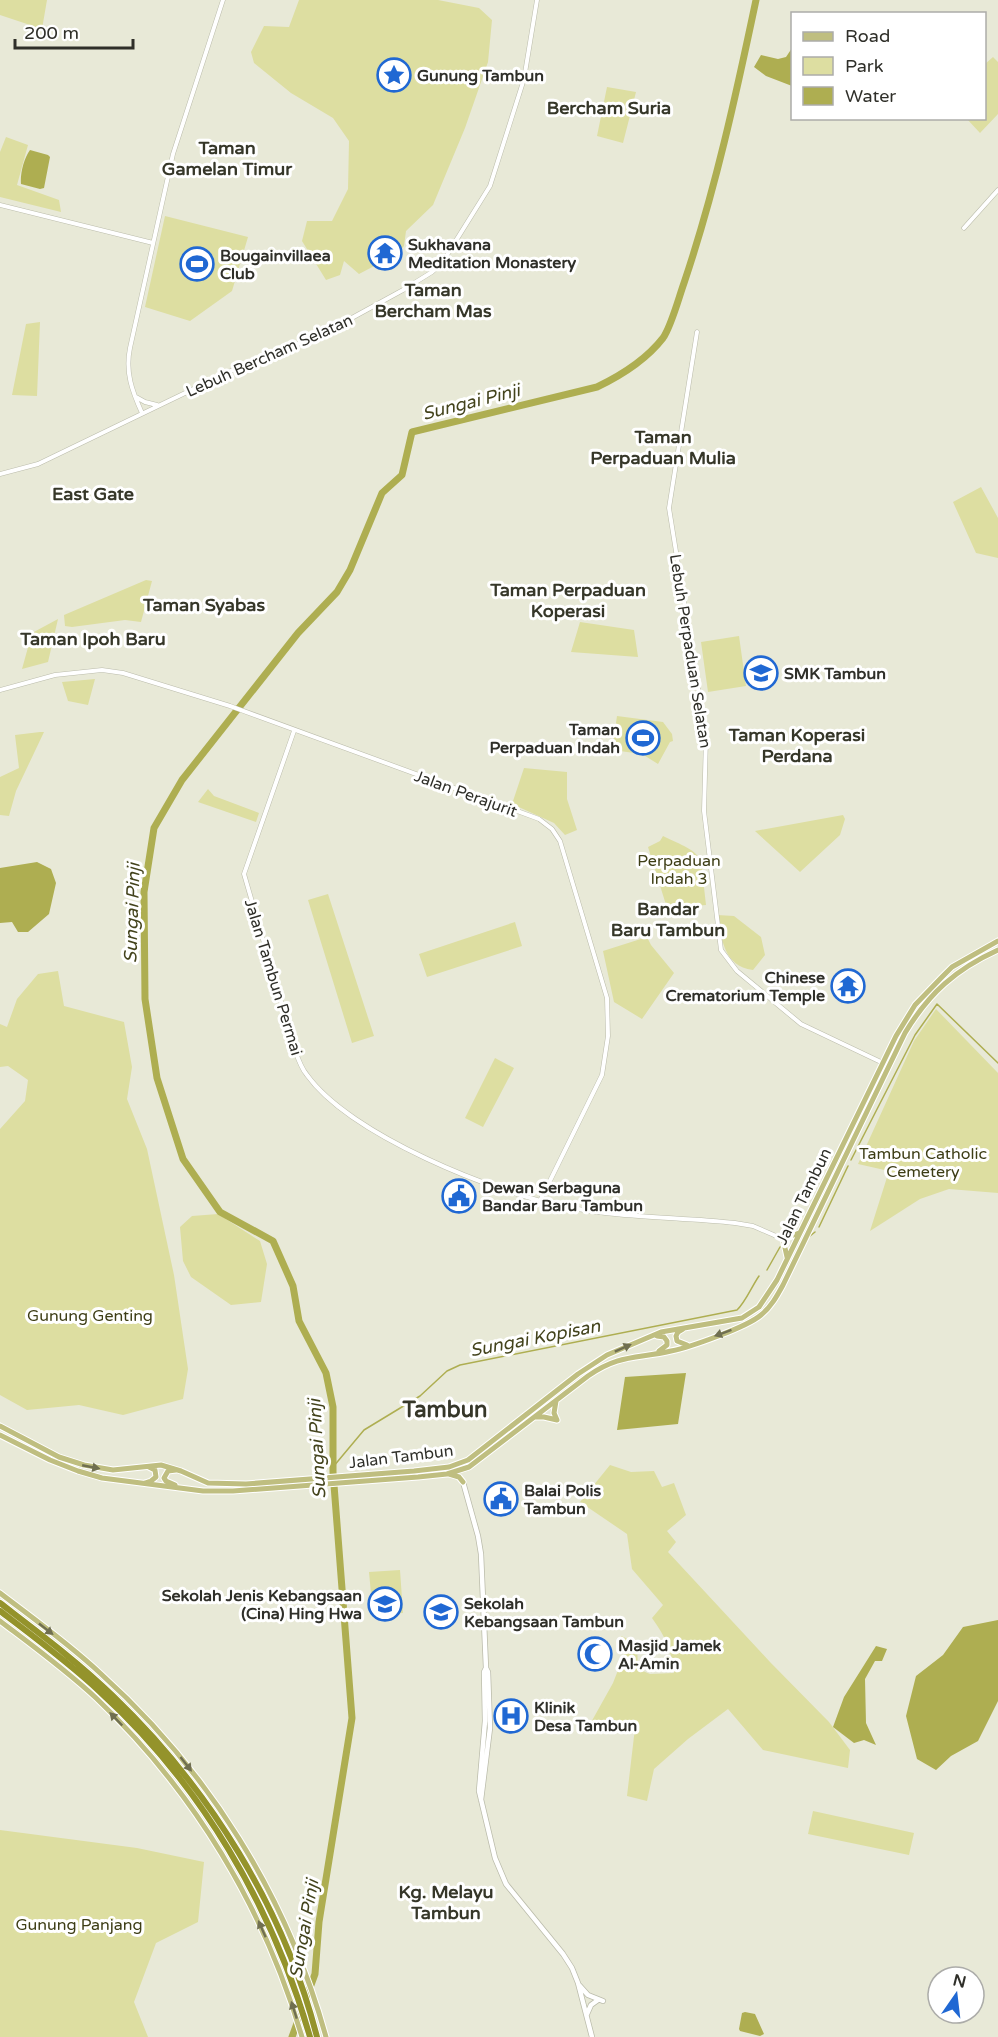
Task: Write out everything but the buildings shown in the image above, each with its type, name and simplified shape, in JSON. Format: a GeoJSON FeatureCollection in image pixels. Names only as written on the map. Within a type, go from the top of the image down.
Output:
{"type":"FeatureCollection","features":[{"type":"Feature","properties":{"kind":"highway"},"geometry":{"type":"LineString","coordinates":[[0,1604],[100,1683],[149,1732],[178,1766],[211,1811],[242,1859],[271,1914],[294,1968],[313,2036]]}},
{"type":"Feature","properties":{"kind":"highway"},"geometry":{"type":"LineString","coordinates":[[0,1611],[56,1653],[101,1692],[141,1732],[175,1772],[209,1818],[236,1860],[265,1917],[313,2036]]}},
{"type":"Feature","properties":{"kind":"main road","name":"Jalan Tambun"},"geometry":{"type":"LineString","coordinates":[[0,1426],[59,1457],[84,1465],[113,1470],[161,1465],[208,1483],[246,1484],[342,1480],[436,1469],[468,1460],[588,1367],[608,1355],[661,1332],[742,1318],[766,1299],[911,1011],[952,967],[998,941]]}},
{"type":"Feature","properties":{"kind":"main road","name":"Jalan Tambun"},"geometry":{"type":"LineString","coordinates":[[342,1480],[352,1482],[447,1474],[469,1467],[608,1363],[630,1356],[669,1352],[749,1323],[760,1316],[772,1304],[783,1285],[905,1033],[916,1016],[936,991],[952,976],[978,959],[998,950]]}},
{"type":"Feature","properties":{"kind":"main road"},"geometry":{"type":"LineString","coordinates":[[787,1259],[783,1239],[800,1233]]}},
{"type":"Feature","properties":{"kind":"main road"},"geometry":{"type":"LineString","coordinates":[[689,1327],[678,1332],[676,1336],[677,1341],[689,1345]]}},
{"type":"Feature","properties":{"kind":"main road"},"geometry":{"type":"LineString","coordinates":[[646,1338],[661,1336],[667,1341],[664,1349],[652,1353]]}},
{"type":"Feature","properties":{"kind":"main road"},"geometry":{"type":"LineString","coordinates":[[533,1418],[544,1417],[557,1420],[554,1408],[557,1400]]}},
{"type":"Feature","properties":{"kind":"main road","name":"Jalan Tambun"},"geometry":{"type":"LineString","coordinates":[[0,1435],[70,1469],[102,1478],[140,1484],[233,1491],[319,1484],[326,1480]]}},
{"type":"Feature","properties":{"kind":"main road"},"geometry":{"type":"LineString","coordinates":[[140,1484],[154,1479],[156,1473],[151,1467],[142,1466]]}},
{"type":"Feature","properties":{"kind":"main road"},"geometry":{"type":"LineString","coordinates":[[463,1482],[465,1472],[469,1467]]}},
{"type":"Feature","properties":{"kind":"main road"},"geometry":{"type":"LineString","coordinates":[[181,1471],[168,1471],[164,1478],[170,1483],[188,1489]]}},
{"type":"Feature","properties":{"kind":"main road"},"geometry":{"type":"LineString","coordinates":[[447,1474],[459,1477],[463,1482],[481,1554],[490,1728],[481,1800]]}},
{"type":"Feature","properties":{"kind":"main road"},"geometry":{"type":"LineString","coordinates":[[0,1593],[99,1672],[156,1728],[208,1791],[254,1863],[279,1910],[326,2037]]}},
{"type":"Feature","properties":{"kind":"main road"},"geometry":{"type":"LineString","coordinates":[[0,1621],[70,1675],[95,1698],[146,1750],[207,1829],[258,1920],[284,1983],[302,2037]]}},
{"type":"Feature","properties":{"kind":"main road"},"geometry":{"type":"LineString","coordinates":[[486,1668],[484,1672],[485,1721],[479,1791],[490,1839],[502,1876],[512,1892],[572,1968],[592,2037]]}},
{"type":"Feature","properties":{"kind":"main road"},"geometry":{"type":"LineString","coordinates":[[485,1721],[490,1728]]}},
{"type":"Feature","properties":{"kind":"main road"},"geometry":{"type":"LineString","coordinates":[[482,1753],[487,1745]]}},
{"type":"Feature","properties":{"kind":"main road"},"geometry":{"type":"LineString","coordinates":[[482,1753],[485,1762]]}},
{"type":"Feature","properties":{"kind":"main road"},"geometry":{"type":"LineString","coordinates":[[578,1983],[586,1993],[600,2001],[591,2005],[587,2018]]}},
{"type":"Feature","properties":{"kind":"street"},"geometry":{"type":"LineString","coordinates":[[142,413],[128,375],[128,356],[173,154],[224,0]]}},
{"type":"Feature","properties":{"kind":"street","name":"Lebuh Bercham Selatan"},"geometry":{"type":"LineString","coordinates":[[0,474],[38,464],[239,367],[281,352],[339,325],[432,272],[442,263],[490,186],[524,79],[537,0]]}},
{"type":"Feature","properties":{"kind":"street"},"geometry":{"type":"LineString","coordinates":[[964,228],[998,190]]}},
{"type":"Feature","properties":{"kind":"street"},"geometry":{"type":"LineString","coordinates":[[0,205],[153,243]]}},
{"type":"Feature","properties":{"kind":"street","name":"Lebuh Perpaduan Selatan"},"geometry":{"type":"LineString","coordinates":[[697,332],[669,508],[706,738],[704,811],[721,950],[737,971],[801,1024],[884,1063]]}},
{"type":"Feature","properties":{"kind":"street"},"geometry":{"type":"LineString","coordinates":[[134,396],[157,405]]}},
{"type":"Feature","properties":{"kind":"street","name":"Jalan Perajurit"},"geometry":{"type":"LineString","coordinates":[[0,690],[55,675],[113,671],[230,706],[539,819],[552,829],[560,841],[607,998],[608,1036],[606,1056],[598,1084],[540,1201]]}},
{"type":"Feature","properties":{"kind":"street","name":"Jalan Tambun Permai"},"geometry":{"type":"LineString","coordinates":[[294,731],[244,874],[286,1021],[302,1067],[317,1086],[352,1118],[390,1140],[480,1180],[540,1201],[589,1211],[735,1222],[753,1226],[783,1239]]}},
{"type":"Feature","properties":{"kind":"green space"},"geometry":{"type":"Polygon","coordinates":[[[0,0],[47,0],[42,29],[0,15],[0,0]]]}},
{"type":"Feature","properties":{"kind":"green space","name":"Gunung Tambun"},"geometry":{"type":"Polygon","coordinates":[[[299,0],[438,0],[479,8],[492,20],[488,62],[465,128],[433,205],[406,231],[404,246],[397,254],[359,274],[344,261],[340,275],[326,280],[302,241],[307,221],[332,221],[348,189],[349,141],[333,118],[291,93],[254,63],[251,52],[264,26],[289,27],[299,0]]]}},
{"type":"Feature","properties":{"kind":"green space"},"geometry":{"type":"Polygon","coordinates":[[[993,57],[998,62],[998,114],[980,133],[968,120],[986,120],[986,63],[993,57]]]}},
{"type":"Feature","properties":{"kind":"green space"},"geometry":{"type":"Polygon","coordinates":[[[607,87],[636,92],[623,143],[597,136],[607,87]]]}},
{"type":"Feature","properties":{"kind":"green space"},"geometry":{"type":"Polygon","coordinates":[[[6,137],[28,145],[17,185],[59,200],[61,212],[0,197],[0,152],[6,137]]]}},
{"type":"Feature","properties":{"kind":"green space","name":"Bougainvillaea Club"},"geometry":{"type":"Polygon","coordinates":[[[165,216],[248,237],[232,291],[190,321],[145,307],[165,216]]]}},
{"type":"Feature","properties":{"kind":"green space"},"geometry":{"type":"Polygon","coordinates":[[[40,322],[37,396],[12,395],[26,324],[40,322]]]}},
{"type":"Feature","properties":{"kind":"green space"},"geometry":{"type":"Polygon","coordinates":[[[981,487],[998,518],[998,558],[976,553],[953,502],[981,487]]]}},
{"type":"Feature","properties":{"kind":"green space"},"geometry":{"type":"Polygon","coordinates":[[[146,580],[152,581],[141,622],[125,620],[65,626],[64,615],[146,580]]]}},
{"type":"Feature","properties":{"kind":"green space"},"geometry":{"type":"Polygon","coordinates":[[[58,619],[48,662],[22,669],[32,633],[58,619]]]}},
{"type":"Feature","properties":{"kind":"green space"},"geometry":{"type":"Polygon","coordinates":[[[580,622],[634,630],[638,657],[571,652],[580,622]]]}},
{"type":"Feature","properties":{"kind":"green space"},"geometry":{"type":"Polygon","coordinates":[[[739,636],[746,686],[708,692],[701,642],[739,636]]]}},
{"type":"Feature","properties":{"kind":"green space"},"geometry":{"type":"Polygon","coordinates":[[[95,679],[88,705],[68,701],[62,682],[95,679]]]}},
{"type":"Feature","properties":{"kind":"green space","name":"Taman Perpaduan Indah"},"geometry":{"type":"Polygon","coordinates":[[[617,716],[663,722],[672,734],[673,741],[670,742],[658,764],[642,754],[612,750],[617,716]]]}},
{"type":"Feature","properties":{"kind":"green space"},"geometry":{"type":"Polygon","coordinates":[[[44,732],[16,791],[9,816],[0,815],[0,777],[19,768],[15,735],[44,732]]]}},
{"type":"Feature","properties":{"kind":"green space"},"geometry":{"type":"Polygon","coordinates":[[[524,768],[567,772],[567,799],[577,830],[565,835],[554,823],[512,804],[524,768]]]}},
{"type":"Feature","properties":{"kind":"green space"},"geometry":{"type":"Polygon","coordinates":[[[208,789],[214,796],[259,813],[256,822],[198,802],[208,789]]]}},
{"type":"Feature","properties":{"kind":"green space"},"geometry":{"type":"Polygon","coordinates":[[[843,815],[845,819],[840,835],[800,872],[755,831],[843,815]]]}},
{"type":"Feature","properties":{"kind":"green space","name":"Perpaduan Indah 3"},"geometry":{"type":"Polygon","coordinates":[[[663,836],[690,849],[698,856],[701,861],[706,905],[667,908],[648,847],[660,841],[663,836]]]}},
{"type":"Feature","properties":{"kind":"green space"},"geometry":{"type":"Polygon","coordinates":[[[328,894],[374,1036],[352,1043],[308,900],[328,894]]]}},
{"type":"Feature","properties":{"kind":"green space"},"geometry":{"type":"Polygon","coordinates":[[[717,915],[734,916],[761,937],[765,955],[753,970],[735,963],[730,957],[723,941],[717,915]]]}},
{"type":"Feature","properties":{"kind":"green space"},"geometry":{"type":"Polygon","coordinates":[[[515,922],[522,946],[427,977],[419,954],[515,922]]]}},
{"type":"Feature","properties":{"kind":"green space"},"geometry":{"type":"Polygon","coordinates":[[[647,937],[674,973],[642,1019],[614,1002],[603,951],[647,937]]]}},
{"type":"Feature","properties":{"kind":"green space","name":"Gunung Genting"},"geometry":{"type":"Polygon","coordinates":[[[58,971],[64,1006],[124,1022],[132,1067],[127,1099],[147,1149],[174,1275],[188,1369],[183,1399],[123,1415],[79,1405],[27,1410],[0,1395],[0,1129],[25,1101],[28,1080],[8,1066],[0,1067],[0,1024],[7,1027],[17,999],[38,974],[58,971]]]}},
{"type":"Feature","properties":{"kind":"green space","name":"Tambun Catholic Cemetery"},"geometry":{"type":"Polygon","coordinates":[[[936,1009],[998,1073],[998,1193],[949,1189],[920,1199],[870,1231],[889,1171],[858,1164],[914,1041],[936,1009]]]}},
{"type":"Feature","properties":{"kind":"green space"},"geometry":{"type":"Polygon","coordinates":[[[495,1058],[514,1068],[483,1127],[465,1118],[495,1058]]]}},
{"type":"Feature","properties":{"kind":"green space"},"geometry":{"type":"Polygon","coordinates":[[[218,1214],[260,1241],[267,1264],[261,1302],[231,1305],[191,1277],[183,1261],[180,1227],[192,1216],[218,1214]]]}},
{"type":"Feature","properties":{"kind":"green space"},"geometry":{"type":"Polygon","coordinates":[[[610,1465],[631,1472],[654,1471],[662,1487],[674,1483],[686,1515],[667,1531],[676,1542],[668,1552],[829,1722],[850,1750],[848,1768],[763,1750],[728,1709],[688,1739],[654,1769],[647,1801],[627,1796],[635,1728],[589,1726],[613,1683],[624,1655],[621,1636],[637,1643],[638,1669],[650,1674],[674,1673],[667,1644],[652,1618],[663,1605],[632,1569],[627,1534],[580,1502],[610,1465]]]}},
{"type":"Feature","properties":{"kind":"green space"},"geometry":{"type":"Polygon","coordinates":[[[400,1570],[403,1613],[373,1615],[369,1572],[400,1570]]]}},
{"type":"Feature","properties":{"kind":"green space"},"geometry":{"type":"Polygon","coordinates":[[[813,1811],[914,1833],[909,1855],[808,1834],[813,1811]]]}},
{"type":"Feature","properties":{"kind":"green space","name":"Gunung Panjang"},"geometry":{"type":"Polygon","coordinates":[[[0,1830],[137,1848],[204,1862],[198,1922],[156,1943],[134,2002],[148,2037],[0,2037],[0,1830]]]}},
{"type":"Feature","properties":{"kind":"water"},"geometry":{"type":"Polygon","coordinates":[[[791,50],[791,86],[766,76],[754,67],[761,55],[778,59],[786,57],[791,50]]]}},
{"type":"Feature","properties":{"kind":"water"},"geometry":{"type":"Polygon","coordinates":[[[30,150],[50,157],[44,188],[21,184],[23,166],[30,150]]]}},
{"type":"Feature","properties":{"kind":"water"},"geometry":{"type":"Polygon","coordinates":[[[37,862],[51,869],[56,883],[49,914],[28,932],[18,932],[12,922],[0,923],[0,868],[37,862]]]}},
{"type":"Feature","properties":{"kind":"water"},"geometry":{"type":"Polygon","coordinates":[[[686,1373],[678,1424],[617,1430],[625,1377],[686,1373]]]}},
{"type":"Feature","properties":{"kind":"water"},"geometry":{"type":"Polygon","coordinates":[[[998,1620],[998,1701],[978,1741],[951,1756],[936,1770],[917,1759],[906,1716],[916,1676],[943,1655],[963,1627],[998,1620]]]}},
{"type":"Feature","properties":{"kind":"water"},"geometry":{"type":"Polygon","coordinates":[[[876,1646],[887,1649],[882,1661],[875,1661],[865,1679],[866,1723],[876,1745],[864,1740],[854,1743],[833,1727],[844,1697],[876,1646]]]}},
{"type":"Feature","properties":{"kind":"water"},"geometry":{"type":"Polygon","coordinates":[[[742,2013],[755,2014],[764,2034],[760,2036],[740,2031],[742,2013]]]}},
{"type":"Feature","properties":{"kind":"waterway","name":"Sungai Pinji"},"geometry":{"type":"LineString","coordinates":[[292,2037],[315,1974],[319,1922],[352,1718],[333,1472],[333,1407],[326,1373],[299,1321],[293,1286],[273,1241],[220,1212],[183,1159],[157,1078],[145,999],[144,892],[154,828],[182,780],[298,633],[337,592],[350,570],[382,493],[402,475],[412,432],[597,387],[633,366],[663,338],[675,312],[706,213],[733,107],[756,0]]}},
{"type":"Feature","properties":{"kind":"waterway"},"geometry":{"type":"LineString","coordinates":[[851,1160],[915,1035],[937,1004],[998,1063]]}},
{"type":"Feature","properties":{"kind":"waterway"},"geometry":{"type":"LineString","coordinates":[[819,1227],[848,1166]]}},
{"type":"Feature","properties":{"kind":"waterway"},"geometry":{"type":"LineString","coordinates":[[810,1236],[815,1232]]}},
{"type":"Feature","properties":{"kind":"waterway"},"geometry":{"type":"LineString","coordinates":[[767,1270],[780,1247]]}},
{"type":"Feature","properties":{"kind":"waterway","name":"Sungai Kopisan"},"geometry":{"type":"LineString","coordinates":[[333,1467],[364,1430],[420,1396],[447,1371],[460,1365],[737,1310],[759,1276]]}},
{"type":"Feature","properties":{"kind":"place","name":"Gunung Tambun"},"geometry":{"type":"Point","coordinates":[394,75]}},
{"type":"Feature","properties":{"kind":"place","name":"Sukhavana Meditation Monastery"},"geometry":{"type":"Point","coordinates":[385,253]}},
{"type":"Feature","properties":{"kind":"place","name":"Bougainvillaea Club"},"geometry":{"type":"Point","coordinates":[197,264]}},
{"type":"Feature","properties":{"kind":"place","name":"SMK Tambun"},"geometry":{"type":"Point","coordinates":[761,673]}},
{"type":"Feature","properties":{"kind":"place","name":"Taman Perpaduan Indah"},"geometry":{"type":"Point","coordinates":[643,738]}},
{"type":"Feature","properties":{"kind":"place","name":"Chinese Crematorium Temple"},"geometry":{"type":"Point","coordinates":[848,986]}},
{"type":"Feature","properties":{"kind":"place","name":"Dewan Serbaguna Bandar Baru Tambun"},"geometry":{"type":"Point","coordinates":[459,1196]}},
{"type":"Feature","properties":{"kind":"place","name":"Balai Polis Tambun"},"geometry":{"type":"Point","coordinates":[501,1499]}},
{"type":"Feature","properties":{"kind":"place","name":"Sekolah Jenis Kebangsaan (Cina) Hing Hwa"},"geometry":{"type":"Point","coordinates":[385,1604]}},
{"type":"Feature","properties":{"kind":"place","name":"Sekolah Kebangsaan Tambun"},"geometry":{"type":"Point","coordinates":[441,1612]}},
{"type":"Feature","properties":{"kind":"place","name":"Masjid Jamek Al-Amin"},"geometry":{"type":"Point","coordinates":[595,1654]}},
{"type":"Feature","properties":{"kind":"place","name":"Klinik Desa Tambun"},"geometry":{"type":"Point","coordinates":[511,1716]}},
{"type":"Feature","properties":{"kind":"district","name":"Bercham Suria"},"geometry":{"type":"Point","coordinates":[609,108]}},
{"type":"Feature","properties":{"kind":"district","name":"Taman Gamelan Timur"},"geometry":{"type":"Point","coordinates":[227,158]}},
{"type":"Feature","properties":{"kind":"district","name":"Taman Bercham Mas"},"geometry":{"type":"Point","coordinates":[433,300]}},
{"type":"Feature","properties":{"kind":"district","name":"Taman Perpaduan Mulia"},"geometry":{"type":"Point","coordinates":[663,447]}},
{"type":"Feature","properties":{"kind":"district","name":"East Gate"},"geometry":{"type":"Point","coordinates":[93,494]}},
{"type":"Feature","properties":{"kind":"district","name":"Taman Perpaduan Koperasi"},"geometry":{"type":"Point","coordinates":[568,600]}},
{"type":"Feature","properties":{"kind":"district","name":"Taman Syabas"},"geometry":{"type":"Point","coordinates":[204,605]}},
{"type":"Feature","properties":{"kind":"district","name":"Taman Ipoh Baru"},"geometry":{"type":"Point","coordinates":[93,639]}},
{"type":"Feature","properties":{"kind":"district","name":"Taman Koperasi Perdana"},"geometry":{"type":"Point","coordinates":[797,745]}},
{"type":"Feature","properties":{"kind":"district","name":"Bandar Baru Tambun"},"geometry":{"type":"Point","coordinates":[668,919]}},
{"type":"Feature","properties":{"kind":"district","name":"Tambun"},"geometry":{"type":"Point","coordinates":[445,1409]}},
{"type":"Feature","properties":{"kind":"district","name":"Kg. Melayu Tambun"},"geometry":{"type":"Point","coordinates":[446,1902]}}]}
